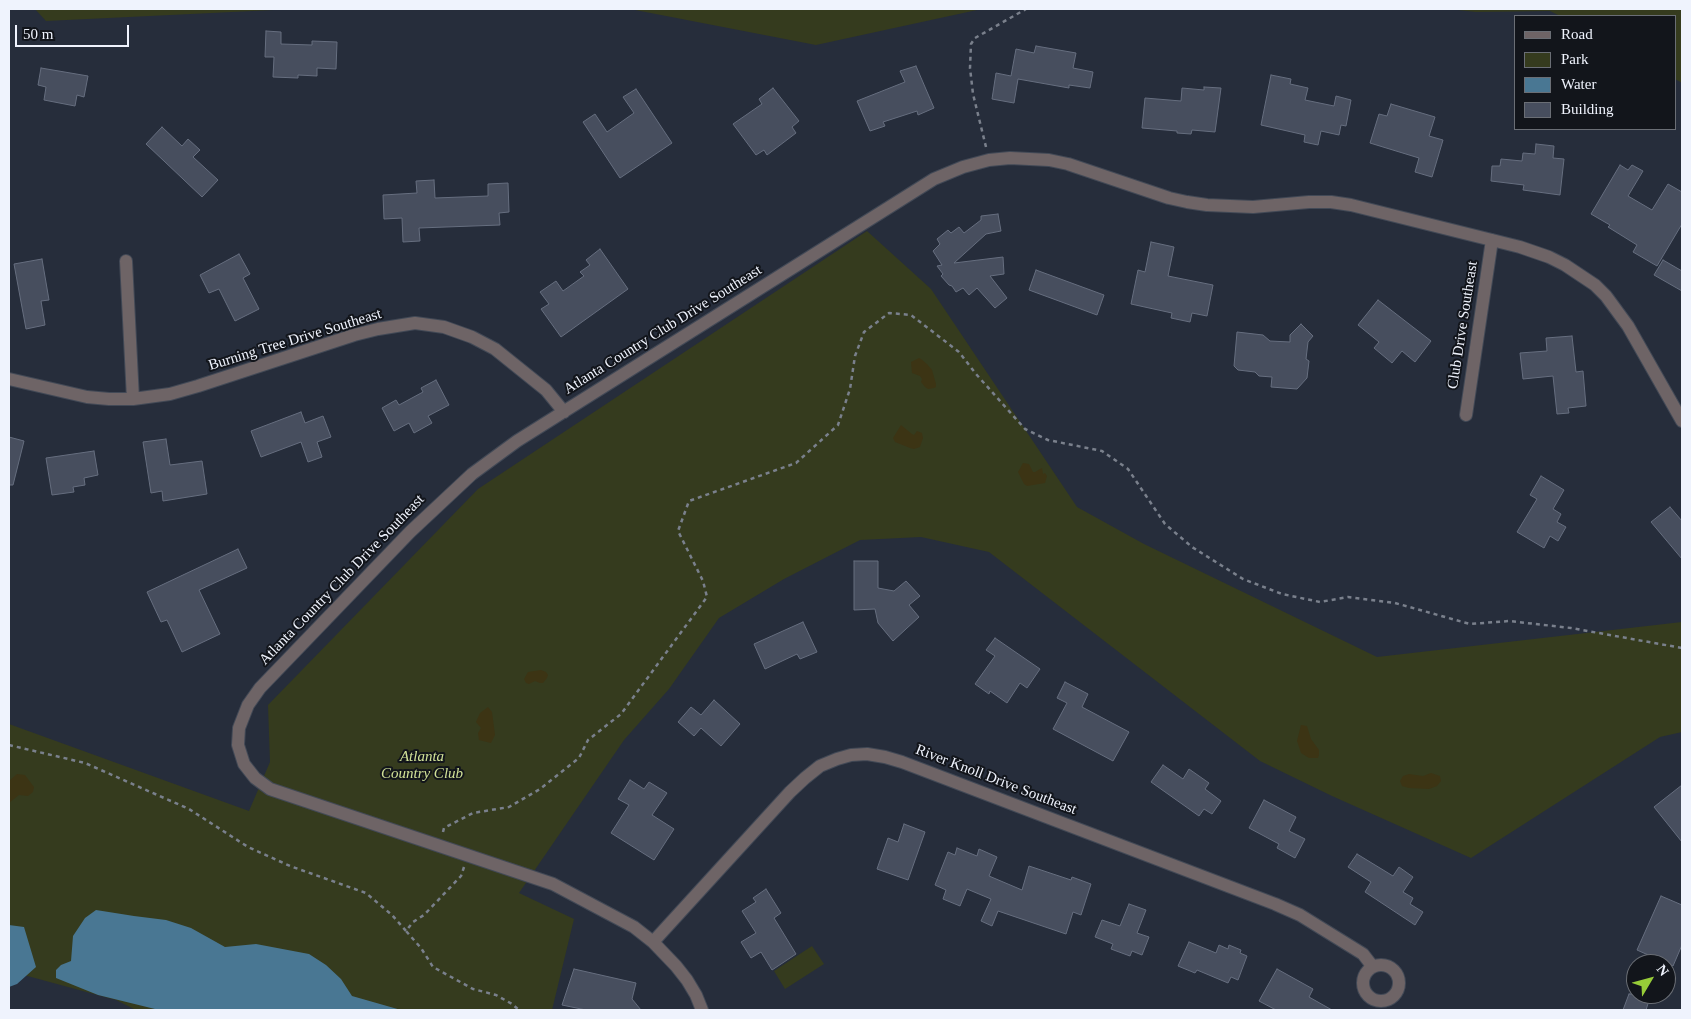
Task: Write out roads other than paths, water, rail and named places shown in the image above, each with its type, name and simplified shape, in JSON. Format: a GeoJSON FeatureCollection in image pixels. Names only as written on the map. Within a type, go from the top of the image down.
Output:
{"type":"FeatureCollection","features":[{"type":"Feature","properties":{"kind":"street","name":"Atlanta Country Club Drive Southeast"},"geometry":{"type":"LineString","coordinates":[[702,1010],[696,995],[676,966],[653,942],[634,927],[539,878],[270,789],[249,771],[244,764],[238,745],[238,728],[248,705],[260,688],[376,567],[472,474],[517,441],[926,184],[962,167],[989,160],[1010,158],[1049,160],[1068,164],[1169,198],[1207,205],[1253,207],[1331,202],[1351,205],[1520,247],[1565,265],[1595,285],[1606,296],[1628,326],[1682,421]]}},
{"type":"Feature","properties":{"kind":"street","name":"Club Drive Southeast"},"geometry":{"type":"LineString","coordinates":[[1466,415],[1492,240]]}},
{"type":"Feature","properties":{"kind":"street"},"geometry":{"type":"LineString","coordinates":[[126,261],[133,399]]}},
{"type":"Feature","properties":{"kind":"street","name":"Burning Tree Drive Southeast"},"geometry":{"type":"LineString","coordinates":[[9,379],[87,397],[133,399],[170,394],[354,335],[415,323],[444,327],[472,337],[495,349],[546,390],[564,412]]}},
{"type":"Feature","properties":{"kind":"street","name":"River Knoll Drive Southeast"},"geometry":{"type":"LineString","coordinates":[[653,942],[805,778],[820,766],[836,759],[867,754],[902,762],[1275,904],[1300,915],[1363,954],[1373,967]]}},
{"type":"Feature","properties":{"kind":"water"},"geometry":{"type":"Polygon","coordinates":[[[96,910],[166,920],[191,928],[225,947],[256,944],[309,954],[326,965],[341,979],[352,996],[401,1010],[159,1010],[98,995],[56,978],[56,970],[61,965],[71,961],[73,936],[85,918],[96,910]]]}},
{"type":"Feature","properties":{"kind":"water"},"geometry":{"type":"Polygon","coordinates":[[[9,925],[24,927],[36,967],[17,984],[9,987],[9,925]]]}},
{"type":"Feature","properties":{"kind":"park label","name":"Atlanta Country Club"},"geometry":{"type":"Point","coordinates":[422,766]}}]}
